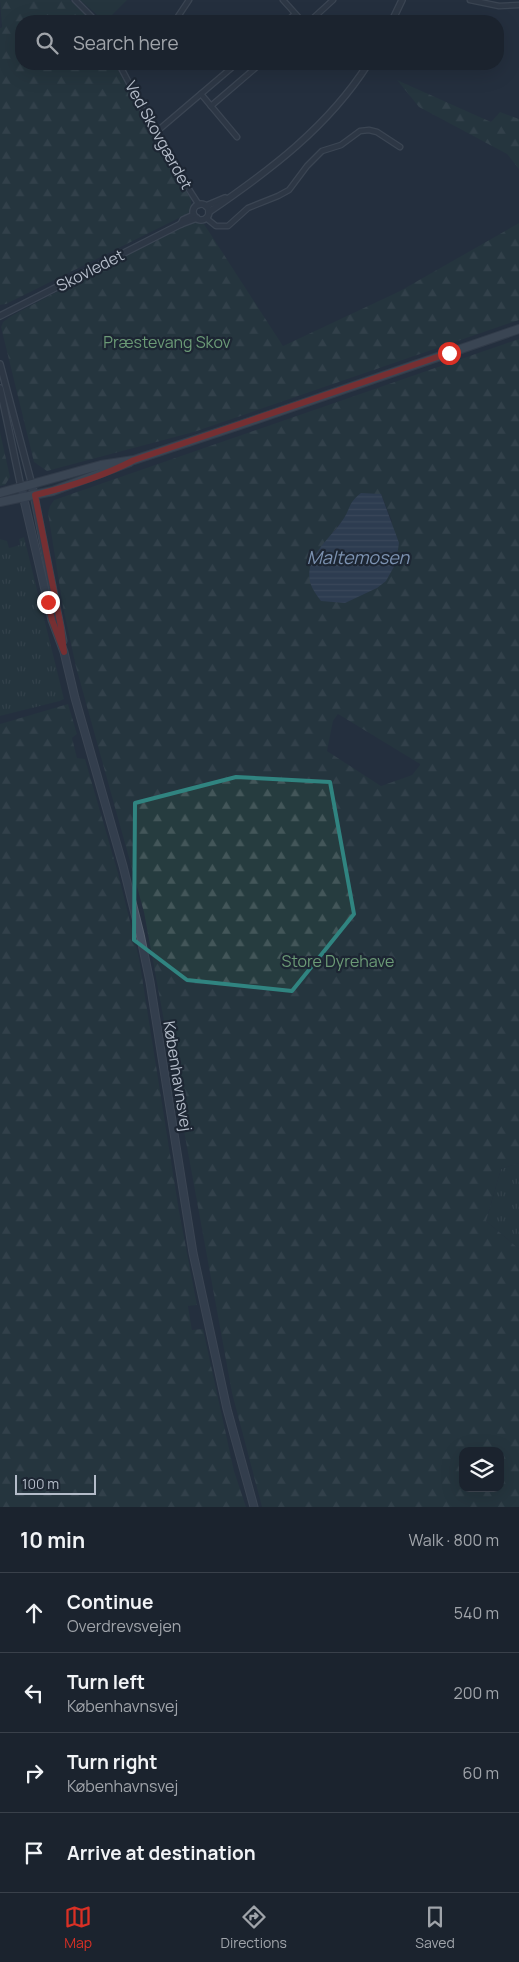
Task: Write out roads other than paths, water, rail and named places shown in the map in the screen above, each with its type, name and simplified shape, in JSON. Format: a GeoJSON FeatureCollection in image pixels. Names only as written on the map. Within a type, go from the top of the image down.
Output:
{"type":"FeatureCollection","features":[{"type":"Feature","properties":{"kind":"main road"},"geometry":{"type":"LineString","coordinates":[[0,502],[24,498],[75,484],[134,460],[519,328]]}},
{"type":"Feature","properties":{"kind":"main road"},"geometry":{"type":"LineString","coordinates":[[0,493],[102,465],[134,460]]}},
{"type":"Feature","properties":{"kind":"main road","name":"Københavnsvej"},"geometry":{"type":"LineString","coordinates":[[32,485],[61,627],[64,652],[75,698],[123,866],[140,934],[150,982],[193,1253],[227,1409],[254,1507]]}},
{"type":"Feature","properties":{"kind":"main road","name":"Københavnsvej"},"geometry":{"type":"LineString","coordinates":[[22,487],[52,620],[64,652]]}},
{"type":"Feature","properties":{"kind":"street"},"geometry":{"type":"LineString","coordinates":[[75,0],[90,15]]}},
{"type":"Feature","properties":{"kind":"street"},"geometry":{"type":"LineString","coordinates":[[179,15],[189,0]]}},
{"type":"Feature","properties":{"kind":"street"},"geometry":{"type":"LineString","coordinates":[[283,0],[295,14]]}},
{"type":"Feature","properties":{"kind":"street"},"geometry":{"type":"LineString","coordinates":[[317,15],[333,0]]}},
{"type":"Feature","properties":{"kind":"street"},"geometry":{"type":"LineString","coordinates":[[395,15],[402,0]]}},
{"type":"Feature","properties":{"kind":"street"},"geometry":{"type":"LineString","coordinates":[[470,0],[499,6],[519,5]]}},
{"type":"Feature","properties":{"kind":"street","name":"Ved Skovgærdet"},"geometry":{"type":"LineString","coordinates":[[122,70],[155,133],[199,205]]}},
{"type":"Feature","properties":{"kind":"street"},"geometry":{"type":"LineString","coordinates":[[155,133],[229,70]]}},
{"type":"Feature","properties":{"kind":"street"},"geometry":{"type":"LineString","coordinates":[[211,106],[253,70]]}},
{"type":"Feature","properties":{"kind":"street"},"geometry":{"type":"LineString","coordinates":[[364,70],[346,94],[298,147],[274,166],[207,212],[202,220],[195,216],[195,209],[199,205],[207,212],[216,226],[228,226],[248,208],[289,190],[322,151],[341,145],[360,131],[369,130],[377,132],[400,147]]}},
{"type":"Feature","properties":{"kind":"street"},"geometry":{"type":"LineString","coordinates":[[201,94],[237,137]]}},
{"type":"Feature","properties":{"kind":"street","name":"Skovledet"},"geometry":{"type":"LineString","coordinates":[[0,316],[195,216]]}},
{"type":"Feature","properties":{"kind":"street","name":"Københavnsvej"},"geometry":{"type":"LineString","coordinates":[[0,364],[32,485]]}},
{"type":"Feature","properties":{"kind":"street","name":"Københavnsvej"},"geometry":{"type":"LineString","coordinates":[[0,388],[22,487]]}},
{"type":"Feature","properties":{"kind":"water","name":"Maltemosen"},"geometry":{"type":"Polygon","coordinates":[[[361,493],[381,494],[399,543],[396,563],[386,581],[377,588],[345,603],[321,601],[311,585],[310,567],[319,550],[345,517],[353,500],[361,493]]]}},
{"type":"Feature","properties":{"kind":"park label","name":"Præstevang Skov"},"geometry":{"type":"Point","coordinates":[167,342]}},
{"type":"Feature","properties":{"kind":"park label","name":"Store Dyrehave"},"geometry":{"type":"Point","coordinates":[338,961]}}]}
